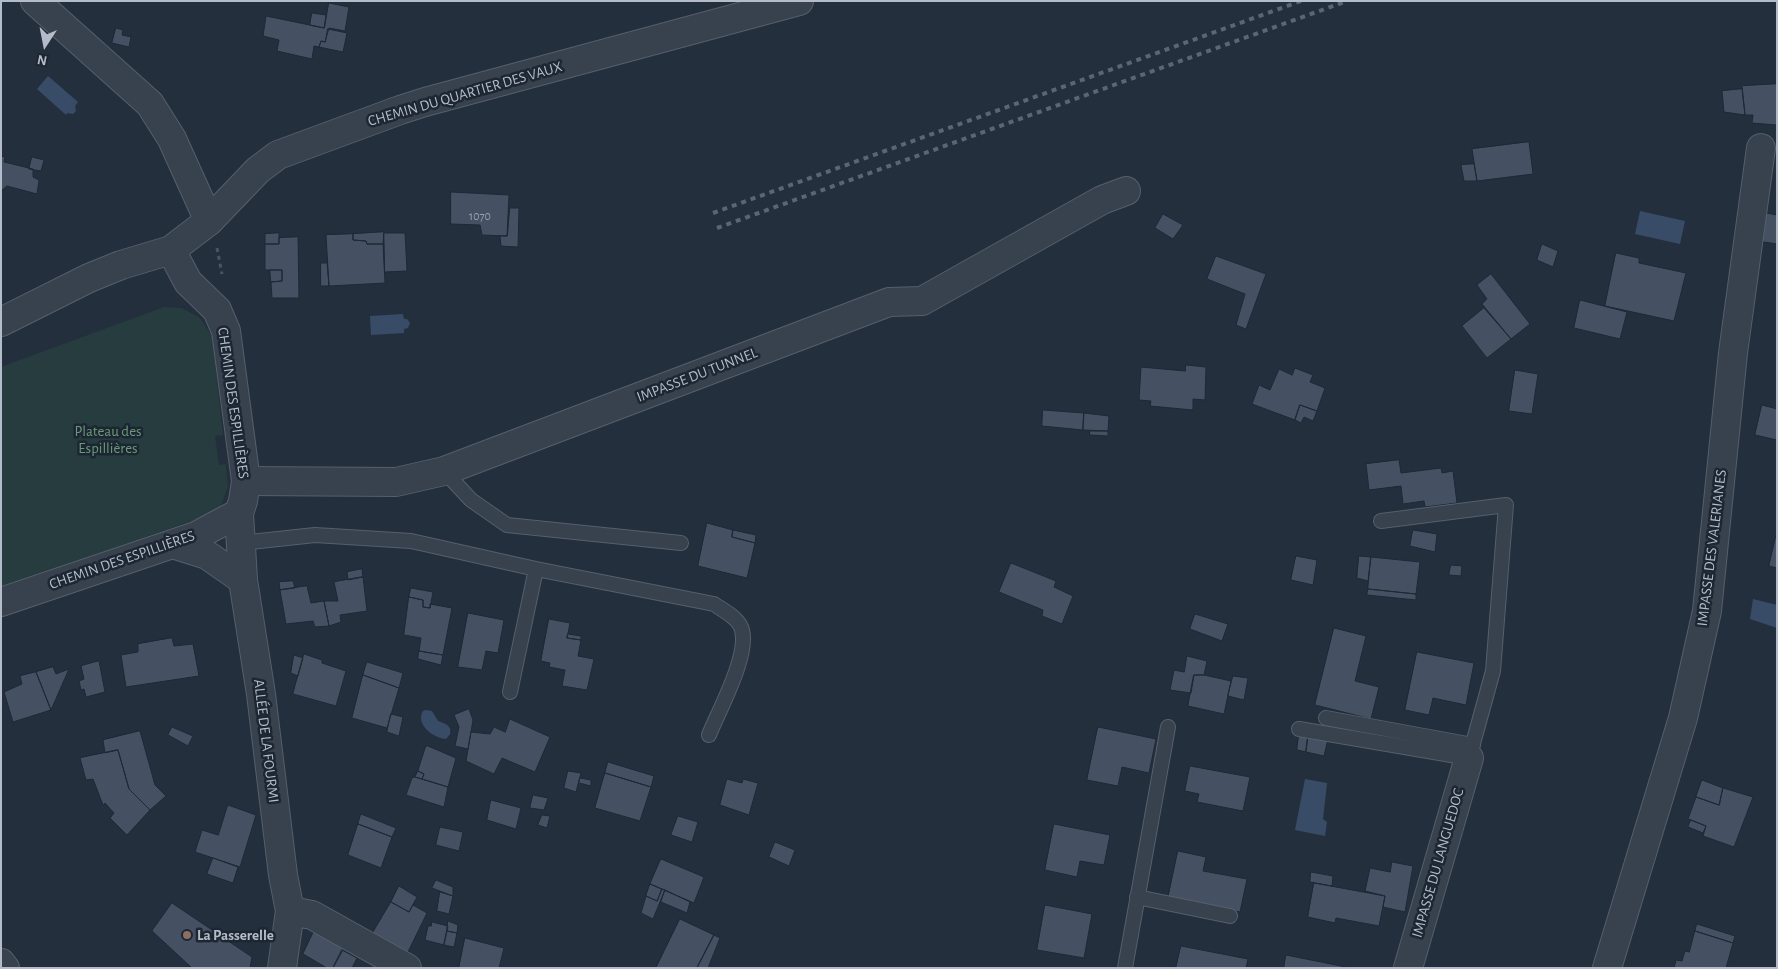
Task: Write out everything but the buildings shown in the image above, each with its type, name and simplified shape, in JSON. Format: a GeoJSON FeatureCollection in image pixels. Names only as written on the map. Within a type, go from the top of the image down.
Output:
{"type":"FeatureCollection","features":[{"type":"Feature","properties":{"kind":"street"},"geometry":{"type":"LineString","coordinates":[[35,1],[150,104],[172,139],[209,221]]}},
{"type":"Feature","properties":{"kind":"street","name":"CHEMIN DU QUARTIER DES VAUX"},"geometry":{"type":"LineString","coordinates":[[1,322],[89,278],[121,265],[171,250],[209,221],[258,170],[278,155],[417,105],[799,1]]}},
{"type":"Feature","properties":{"kind":"street","name":"IMPASSE DES VALERIANES"},"geometry":{"type":"LineString","coordinates":[[1607,968],[1683,718],[1707,611],[1733,353],[1766,146]]}},
{"type":"Feature","properties":{"kind":"street","name":"IMPASSE DU TUNNEL"},"geometry":{"type":"LineString","coordinates":[[246,480],[396,482],[444,471],[889,302],[922,301],[1102,200],[1126,192]]}},
{"type":"Feature","properties":{"kind":"street","name":"CHEMIN DES ESPILLIÈRES"},"geometry":{"type":"LineString","coordinates":[[1,602],[196,536],[240,513],[246,480],[226,331],[217,310],[188,282],[171,250]]}},
{"type":"Feature","properties":{"kind":"street","name":"ALLÉE DE LA FOURMI"},"geometry":{"type":"LineString","coordinates":[[240,513],[243,580],[261,694],[283,875],[290,912],[282,968]]}},
{"type":"Feature","properties":{"kind":"street"},"geometry":{"type":"LineString","coordinates":[[172,544],[207,555],[243,580]]}},
{"type":"Feature","properties":{"kind":"street","name":"IMPASSE DU LANGUEDOC"},"geometry":{"type":"LineString","coordinates":[[1408,968],[1471,751]]}},
{"type":"Feature","properties":{"kind":"street"},"geometry":{"type":"LineString","coordinates":[[290,912],[312,915],[407,968]]}},
{"type":"Feature","properties":{"kind":"street"},"geometry":{"type":"LineString","coordinates":[[1,963],[6,968]]}},
{"type":"Feature","properties":{"kind":"lane"},"geometry":{"type":"LineString","coordinates":[[444,471],[471,500],[507,525],[681,543]]}},
{"type":"Feature","properties":{"kind":"lane"},"geometry":{"type":"LineString","coordinates":[[1381,521],[1506,505],[1493,671],[1471,751]]}},
{"type":"Feature","properties":{"kind":"lane"},"geometry":{"type":"LineString","coordinates":[[241,543],[314,535],[411,541],[536,569],[714,604],[733,616],[742,629],[740,662],[709,735]]}},
{"type":"Feature","properties":{"kind":"lane"},"geometry":{"type":"LineString","coordinates":[[510,692],[536,569]]}},
{"type":"Feature","properties":{"kind":"lane"},"geometry":{"type":"LineString","coordinates":[[1326,718],[1471,751]]}},
{"type":"Feature","properties":{"kind":"lane"},"geometry":{"type":"LineString","coordinates":[[1124,968],[1168,727]]}},
{"type":"Feature","properties":{"kind":"lane"},"geometry":{"type":"LineString","coordinates":[[1299,729],[1471,751]]}},
{"type":"Feature","properties":{"kind":"lane"},"geometry":{"type":"LineString","coordinates":[[1137,896],[1230,916]]}},
{"type":"Feature","properties":{"kind":"green space","name":"Plateau des Espillières"},"geometry":{"type":"Polygon","coordinates":[[[164,307],[181,308],[199,317],[212,336],[223,435],[215,436],[219,465],[226,464],[228,487],[220,508],[208,515],[1,588],[1,367],[164,307]]]}},
{"type":"Feature","properties":{"kind":"water"},"geometry":{"type":"Polygon","coordinates":[[[48,76],[78,102],[75,106],[76,111],[73,114],[67,113],[66,115],[37,89],[48,76]]]}},
{"type":"Feature","properties":{"kind":"water"},"geometry":{"type":"Polygon","coordinates":[[[1640,211],[1685,221],[1680,244],[1635,234],[1640,211]]]}},
{"type":"Feature","properties":{"kind":"water"},"geometry":{"type":"Polygon","coordinates":[[[403,314],[404,319],[407,319],[410,323],[408,328],[404,329],[404,333],[371,335],[370,316],[403,314]]]}},
{"type":"Feature","properties":{"kind":"water"},"geometry":{"type":"Polygon","coordinates":[[[1753,599],[1777,605],[1777,628],[1750,619],[1753,599]]]}},
{"type":"Feature","properties":{"kind":"water"},"geometry":{"type":"Polygon","coordinates":[[[423,711],[432,711],[438,721],[449,727],[450,734],[446,739],[431,733],[423,725],[421,716],[423,711]]]}},
{"type":"Feature","properties":{"kind":"water"},"geometry":{"type":"Polygon","coordinates":[[[1305,779],[1327,783],[1323,819],[1327,822],[1325,836],[1295,830],[1305,779]]]}},
{"type":"Feature","properties":{"kind":"railway"},"geometry":{"type":"LineString","coordinates":[[713,213],[1301,1]]}},
{"type":"Feature","properties":{"kind":"railway"},"geometry":{"type":"LineString","coordinates":[[717,228],[1347,1]]}},
{"type":"Feature","properties":{"kind":"place","name":"La Passerelle"},"geometry":{"type":"Point","coordinates":[187,935]}}]}
